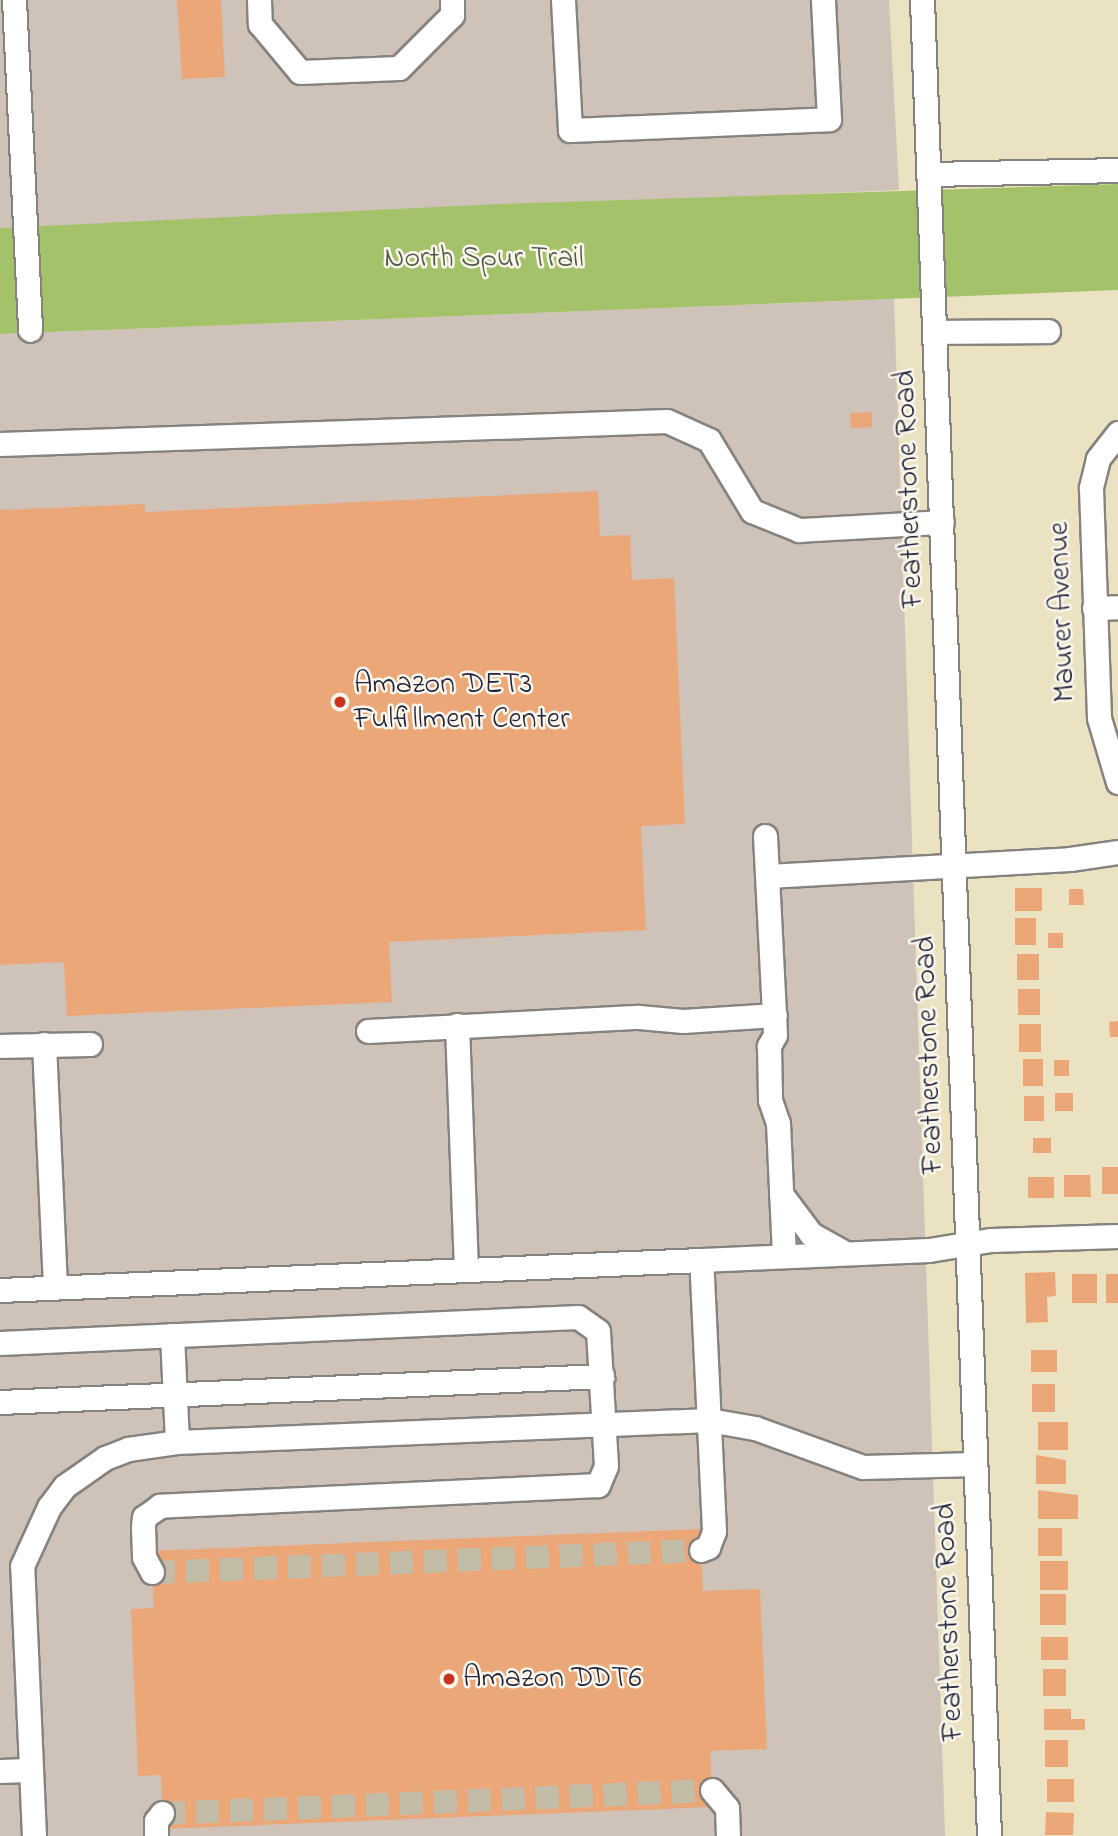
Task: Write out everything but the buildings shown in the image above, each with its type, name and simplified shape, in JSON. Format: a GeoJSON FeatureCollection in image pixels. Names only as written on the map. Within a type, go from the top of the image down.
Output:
{"type":"FeatureCollection","features":[{"type":"Feature","properties":{"kind":"street"},"geometry":{"type":"LineString","coordinates":[[14,0],[30,330]]}},
{"type":"Feature","properties":{"kind":"street"},"geometry":{"type":"LineString","coordinates":[[259,0],[260,24],[300,72],[399,68],[452,15],[452,0]]}},
{"type":"Feature","properties":{"kind":"street"},"geometry":{"type":"LineString","coordinates":[[564,0],[570,130],[829,119],[823,0]]}},
{"type":"Feature","properties":{"kind":"street","name":"Featherstone Road"},"geometry":{"type":"LineString","coordinates":[[922,0],[989,1836]]}},
{"type":"Feature","properties":{"kind":"street"},"geometry":{"type":"LineString","coordinates":[[930,174],[1118,170]]}},
{"type":"Feature","properties":{"kind":"street"},"geometry":{"type":"LineString","coordinates":[[936,332],[1048,331]]}},
{"type":"Feature","properties":{"kind":"street"},"geometry":{"type":"LineString","coordinates":[[0,444],[667,421],[709,440],[752,511],[799,530],[855,524],[943,522]]}},
{"type":"Feature","properties":{"kind":"street","name":"Maurer Avenue"},"geometry":{"type":"LineString","coordinates":[[1114,437],[1098,459],[1091,488],[1099,718],[1118,782]]}},
{"type":"Feature","properties":{"kind":"street"},"geometry":{"type":"LineString","coordinates":[[1094,608],[1118,607]]}},
{"type":"Feature","properties":{"kind":"street"},"geometry":{"type":"LineString","coordinates":[[765,835],[775,1025],[769,1046],[771,1100],[778,1123],[784,1256]]}},
{"type":"Feature","properties":{"kind":"street"},"geometry":{"type":"LineString","coordinates":[[768,876],[1070,859],[1118,852]]}},
{"type":"Feature","properties":{"kind":"street"},"geometry":{"type":"LineString","coordinates":[[368,1031],[457,1025],[775,1025]]}},
{"type":"Feature","properties":{"kind":"street"},"geometry":{"type":"LineString","coordinates":[[457,1025],[466,1269]]}},
{"type":"Feature","properties":{"kind":"street"},"geometry":{"type":"LineString","coordinates":[[44,1044],[54,1287]]}},
{"type":"Feature","properties":{"kind":"street"},"geometry":{"type":"LineString","coordinates":[[0,1046],[90,1044]]}},
{"type":"Feature","properties":{"kind":"street"},"geometry":{"type":"LineString","coordinates":[[781,1194],[811,1234],[845,1253]]}},
{"type":"Feature","properties":{"kind":"street"},"geometry":{"type":"LineString","coordinates":[[0,1290],[784,1256],[1118,1236]]}},
{"type":"Feature","properties":{"kind":"street"},"geometry":{"type":"LineString","coordinates":[[701,1260],[714,1531],[708,1547],[701,1550]]}},
{"type":"Feature","properties":{"kind":"street"},"geometry":{"type":"LineString","coordinates":[[0,1343],[578,1317],[598,1331],[604,1423],[604,1477],[589,1487],[160,1506],[144,1517],[144,1557],[152,1572]]}},
{"type":"Feature","properties":{"kind":"street"},"geometry":{"type":"LineString","coordinates":[[172,1335],[177,1442]]}},
{"type":"Feature","properties":{"kind":"street"},"geometry":{"type":"LineString","coordinates":[[0,1402],[602,1376]]}},
{"type":"Feature","properties":{"kind":"street"},"geometry":{"type":"LineString","coordinates":[[34,1836],[28,1770],[21,1587],[27,1548],[49,1507],[83,1471],[128,1449],[177,1442],[709,1420],[755,1428],[863,1467],[975,1464]]}},
{"type":"Feature","properties":{"kind":"street"},"geometry":{"type":"LineString","coordinates":[[0,1771],[28,1770]]}},
{"type":"Feature","properties":{"kind":"street"},"geometry":{"type":"LineString","coordinates":[[712,1790],[727,1808],[728,1836]]}},
{"type":"Feature","properties":{"kind":"street"},"geometry":{"type":"LineString","coordinates":[[156,1836],[162,1812]]}},
{"type":"Feature","properties":{"kind":"shaded area"},"geometry":{"type":"Polygon","coordinates":[[[0,0],[889,0],[899,190],[0,228],[0,0]]]}},
{"type":"Feature","properties":{"kind":"shaded area"},"geometry":{"type":"Polygon","coordinates":[[[894,299],[945,1836],[0,1836],[0,334],[894,299]]]}},
{"type":"Feature","properties":{"kind":"green space","name":"North Spur Trail"},"geometry":{"type":"Polygon","coordinates":[[[1118,184],[1118,290],[0,334],[0,228],[501,204],[1118,184]]]}},
{"type":"Feature","properties":{"kind":"tunnel"},"geometry":{"type":"LineString","coordinates":[[152,1572],[701,1550]]}},
{"type":"Feature","properties":{"kind":"tunnel"},"geometry":{"type":"LineString","coordinates":[[162,1813],[712,1790]]}},
{"type":"Feature","properties":{"kind":"place","name":"Amazon DET3 Fulfillment Center"},"geometry":{"type":"Point","coordinates":[340,702]}},
{"type":"Feature","properties":{"kind":"place","name":"Amazon DDT6"},"geometry":{"type":"Point","coordinates":[449,1679]}}]}
